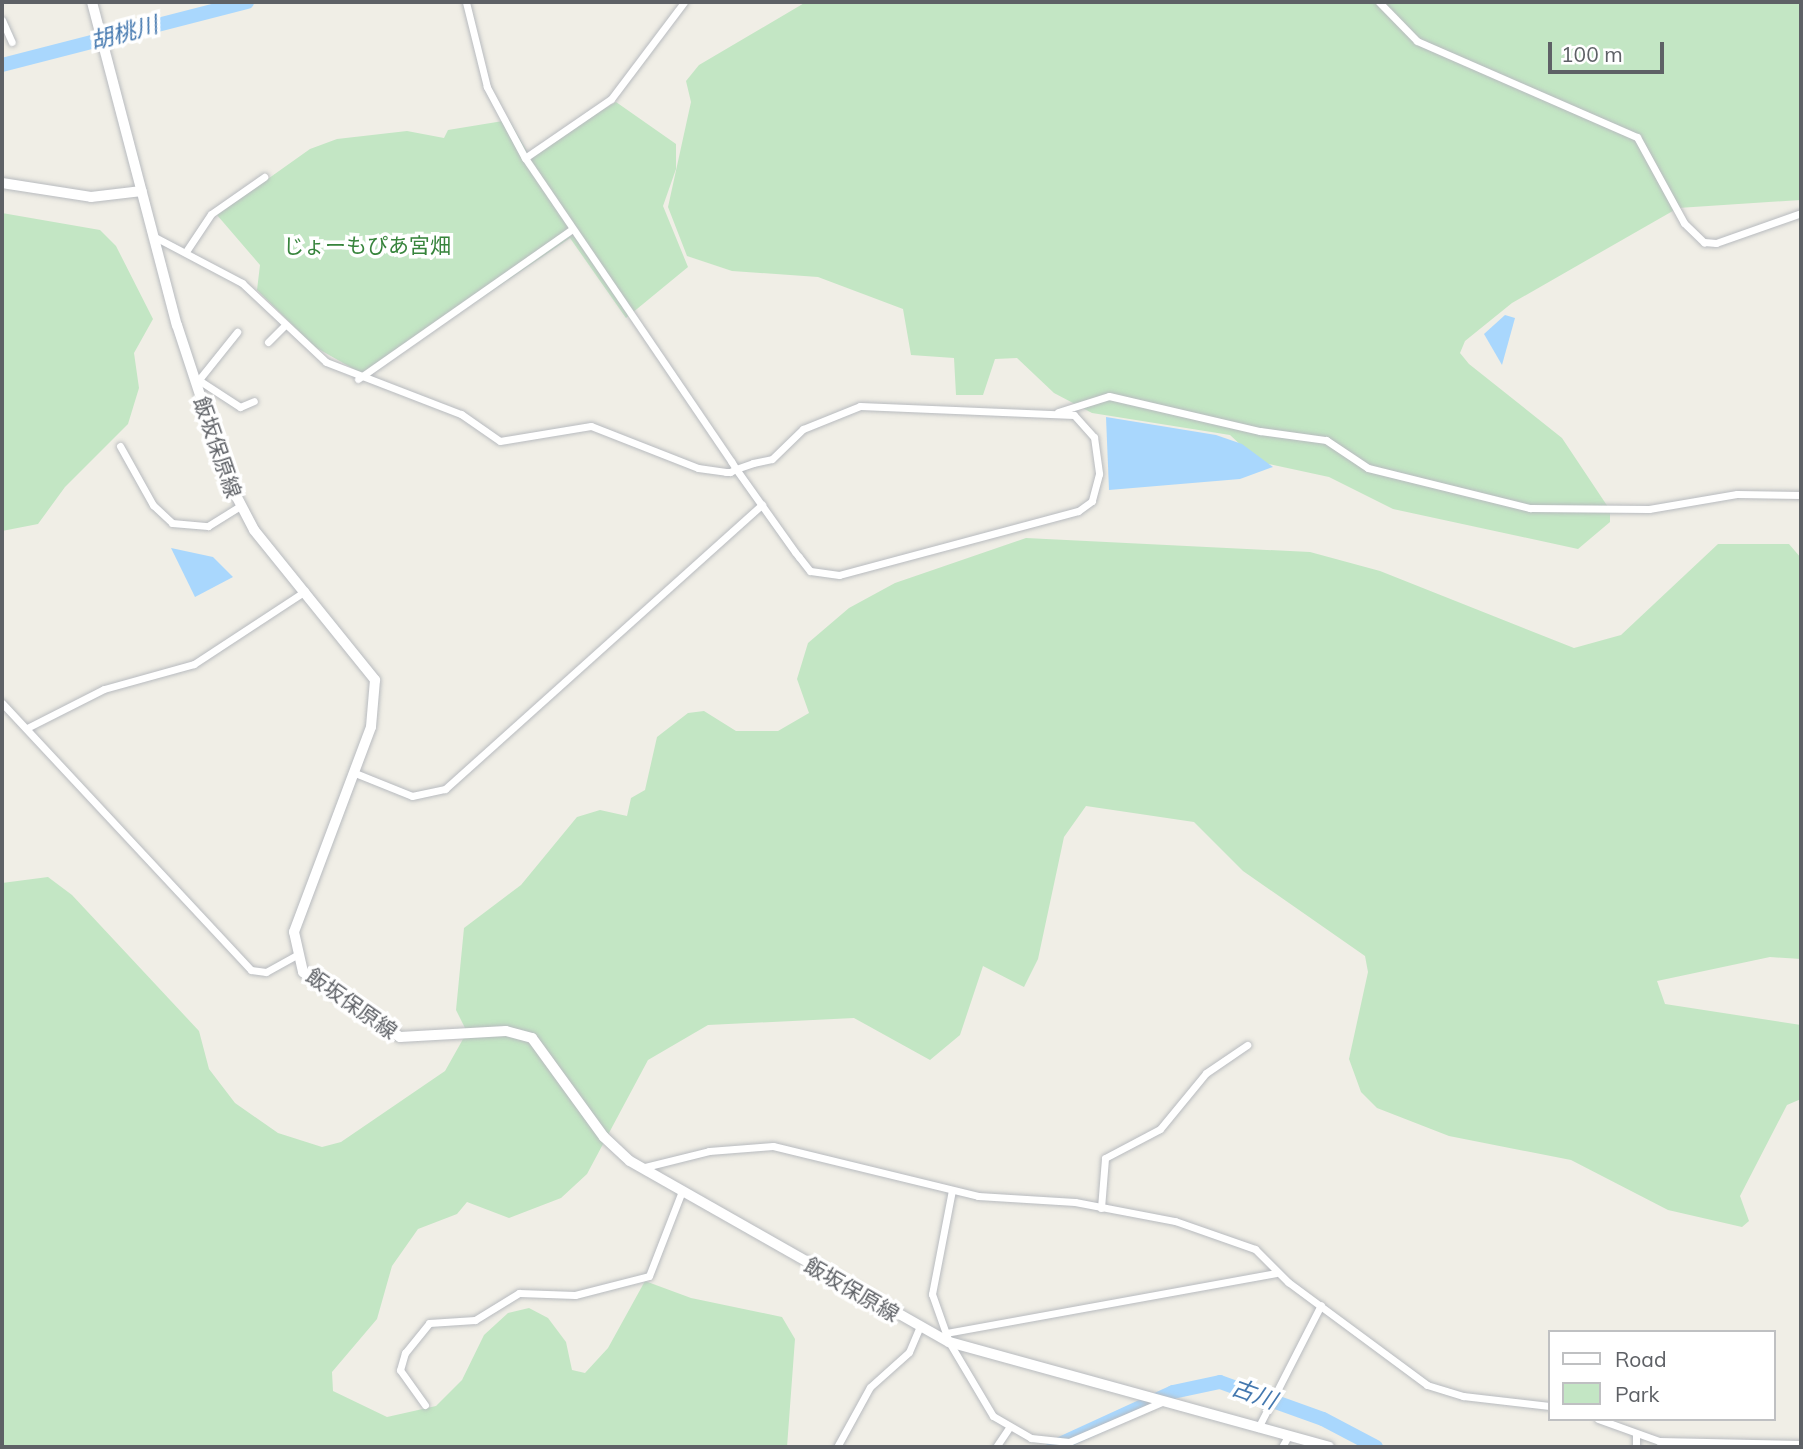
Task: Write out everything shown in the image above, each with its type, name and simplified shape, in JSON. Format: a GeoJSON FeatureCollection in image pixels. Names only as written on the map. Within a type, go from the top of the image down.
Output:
{"type":"FeatureCollection","features":[{"type":"Feature","properties":{"kind":"main road","name":"飯坂保原線"},"geometry":{"type":"LineString","coordinates":[[92,2],[106,47],[153,236],[239,507],[375,680],[377,705],[355,773],[294,932],[295,956],[316,984],[400,1037],[506,1031],[532,1038],[604,1137],[641,1168],[919,1328],[1162,1402],[1328,1447]]}},
{"type":"Feature","properties":{"kind":"main road"},"geometry":{"type":"LineString","coordinates":[[2,184],[91,197],[142,191]]}},
{"type":"Feature","properties":{"kind":"street"},"geometry":{"type":"LineString","coordinates":[[153,236],[187,250],[242,282],[316,355],[358,379],[461,414],[500,441],[591,426],[698,468],[736,469],[772,460],[803,429],[860,406],[1052,414],[1080,417],[1094,437],[1097,491],[1078,511],[831,576],[810,571],[736,469],[526,158],[487,87],[466,2]]}},
{"type":"Feature","properties":{"kind":"street"},"geometry":{"type":"LineString","coordinates":[[526,158],[611,99],[684,2]]}},
{"type":"Feature","properties":{"kind":"street"},"geometry":{"type":"LineString","coordinates":[[1379,2],[1418,41],[1637,137],[1684,223],[1704,242],[1716,243],[1801,213]]}},
{"type":"Feature","properties":{"kind":"street"},"geometry":{"type":"LineString","coordinates":[[2,20],[12,42]]}},
{"type":"Feature","properties":{"kind":"street"},"geometry":{"type":"LineString","coordinates":[[187,250],[211,214],[264,177]]}},
{"type":"Feature","properties":{"kind":"street"},"geometry":{"type":"LineString","coordinates":[[358,379],[572,229]]}},
{"type":"Feature","properties":{"kind":"street"},"geometry":{"type":"LineString","coordinates":[[268,342],[284,326]]}},
{"type":"Feature","properties":{"kind":"street"},"geometry":{"type":"LineString","coordinates":[[237,332],[198,377],[240,407],[254,401]]}},
{"type":"Feature","properties":{"kind":"street"},"geometry":{"type":"LineString","coordinates":[[1052,414],[1109,396],[1259,432],[1326,440],[1368,468],[1530,508],[1649,509],[1723,495],[1801,495]]}},
{"type":"Feature","properties":{"kind":"street"},"geometry":{"type":"LineString","coordinates":[[120,446],[153,505],[172,523],[208,526],[239,507]]}},
{"type":"Feature","properties":{"kind":"street"},"geometry":{"type":"LineString","coordinates":[[355,773],[407,796],[445,789],[762,505]]}},
{"type":"Feature","properties":{"kind":"street"},"geometry":{"type":"LineString","coordinates":[[27,728],[104,689],[194,664],[305,591]]}},
{"type":"Feature","properties":{"kind":"street"},"geometry":{"type":"LineString","coordinates":[[2,703],[251,971],[266,972],[295,956]]}},
{"type":"Feature","properties":{"kind":"street"},"geometry":{"type":"LineString","coordinates":[[1101,1208],[1105,1158],[1160,1129],[1206,1073],[1247,1045]]}},
{"type":"Feature","properties":{"kind":"street"},"geometry":{"type":"LineString","coordinates":[[641,1168],[763,1145],[952,1190],[1101,1208],[1240,1241],[1276,1273],[1427,1385],[1463,1396],[1548,1406]]}},
{"type":"Feature","properties":{"kind":"street"},"geometry":{"type":"LineString","coordinates":[[952,1190],[932,1294],[947,1337],[984,1405],[1008,1429],[1069,1442],[1162,1402]]}},
{"type":"Feature","properties":{"kind":"street"},"geometry":{"type":"LineString","coordinates":[[425,1405],[400,1370],[405,1353],[429,1323],[475,1320],[519,1293],[575,1296],[649,1276],[682,1191]]}},
{"type":"Feature","properties":{"kind":"street"},"geometry":{"type":"LineString","coordinates":[[947,1337],[1276,1273]]}},
{"type":"Feature","properties":{"kind":"street"},"geometry":{"type":"LineString","coordinates":[[1258,1428],[1321,1305]]}},
{"type":"Feature","properties":{"kind":"street"},"geometry":{"type":"LineString","coordinates":[[837,1447],[870,1387],[909,1352],[919,1328]]}},
{"type":"Feature","properties":{"kind":"street"},"geometry":{"type":"LineString","coordinates":[[1603,1421],[1659,1441],[1793,1446],[1801,1444]]}},
{"type":"Feature","properties":{"kind":"street"},"geometry":{"type":"LineString","coordinates":[[996,1447],[1008,1429]]}},
{"type":"Feature","properties":{"kind":"street"},"geometry":{"type":"LineString","coordinates":[[1636,1434],[1636,1447]]}},
{"type":"Feature","properties":{"kind":"street"},"geometry":{"type":"LineString","coordinates":[[1282,1447],[1288,1436]]}},
{"type":"Feature","properties":{"kind":"green space"},"geometry":{"type":"Polygon","coordinates":[[[806,2],[1801,2],[1801,200],[1678,208],[1512,303],[1465,341],[1460,353],[1469,364],[1562,438],[1610,510],[1610,522],[1578,549],[1393,509],[1329,477],[1259,462],[1230,435],[1092,413],[1054,393],[1017,358],[995,359],[983,395],[956,395],[954,358],[911,355],[903,309],[818,277],[732,271],[687,256],[668,207],[691,102],[686,81],[699,65],[806,2]]]}},
{"type":"Feature","properties":{"kind":"green space","name":"じょーもぴあ宮畑"},"geometry":{"type":"Polygon","coordinates":[[[616,102],[676,144],[676,169],[663,206],[688,267],[626,318],[570,238],[366,376],[315,347],[257,290],[260,265],[217,215],[310,149],[337,139],[407,131],[444,138],[448,130],[509,120],[528,153],[616,102]]]}},
{"type":"Feature","properties":{"kind":"green space"},"geometry":{"type":"Polygon","coordinates":[[[2,213],[100,230],[116,246],[153,319],[134,353],[139,388],[128,424],[65,487],[38,524],[2,531],[2,213]]]}},
{"type":"Feature","properties":{"kind":"green space"},"geometry":{"type":"Polygon","coordinates":[[[1026,538],[1310,552],[1380,571],[1574,648],[1621,635],[1718,544],[1789,544],[1801,558],[1801,959],[1770,957],[1657,981],[1665,1004],[1801,1025],[1801,1099],[1787,1105],[1740,1196],[1749,1221],[1742,1227],[1668,1210],[1571,1160],[1449,1136],[1377,1108],[1361,1092],[1349,1059],[1368,972],[1365,956],[1243,871],[1194,822],[1086,806],[1064,837],[1038,959],[1024,987],[983,966],[960,1035],[930,1060],[854,1018],[708,1025],[648,1060],[587,1174],[561,1198],[509,1218],[467,1202],[457,1214],[418,1229],[392,1266],[377,1319],[332,1372],[333,1391],[387,1417],[436,1406],[462,1380],[484,1335],[508,1313],[529,1308],[548,1318],[566,1342],[572,1370],[585,1373],[608,1348],[645,1281],[691,1298],[782,1317],[795,1339],[787,1447],[2,1447],[2,883],[48,877],[72,895],[199,1031],[209,1069],[235,1103],[278,1133],[322,1147],[341,1142],[445,1071],[467,1032],[456,1010],[464,928],[521,885],[577,817],[600,810],[627,816],[631,798],[645,790],[657,737],[688,713],[704,711],[736,731],[778,731],[809,713],[797,679],[808,643],[849,608],[895,583],[1026,538]]]}},
{"type":"Feature","properties":{"kind":"water"},"geometry":{"type":"Polygon","coordinates":[[[1505,315],[1515,318],[1502,365],[1484,334],[1505,315]]]}},
{"type":"Feature","properties":{"kind":"water"},"geometry":{"type":"Polygon","coordinates":[[[1106,417],[1216,435],[1242,444],[1273,467],[1240,479],[1109,490],[1106,417]]]}},
{"type":"Feature","properties":{"kind":"water"},"geometry":{"type":"Polygon","coordinates":[[[171,548],[213,557],[233,577],[195,597],[171,548]]]}},
{"type":"Feature","properties":{"kind":"waterway","name":"胡桃川"},"geometry":{"type":"LineString","coordinates":[[2,65],[247,2]]}},
{"type":"Feature","properties":{"kind":"waterway","name":"古川"},"geometry":{"type":"LineString","coordinates":[[1053,1447],[1173,1392],[1220,1382],[1323,1419],[1376,1447]]}}]}
